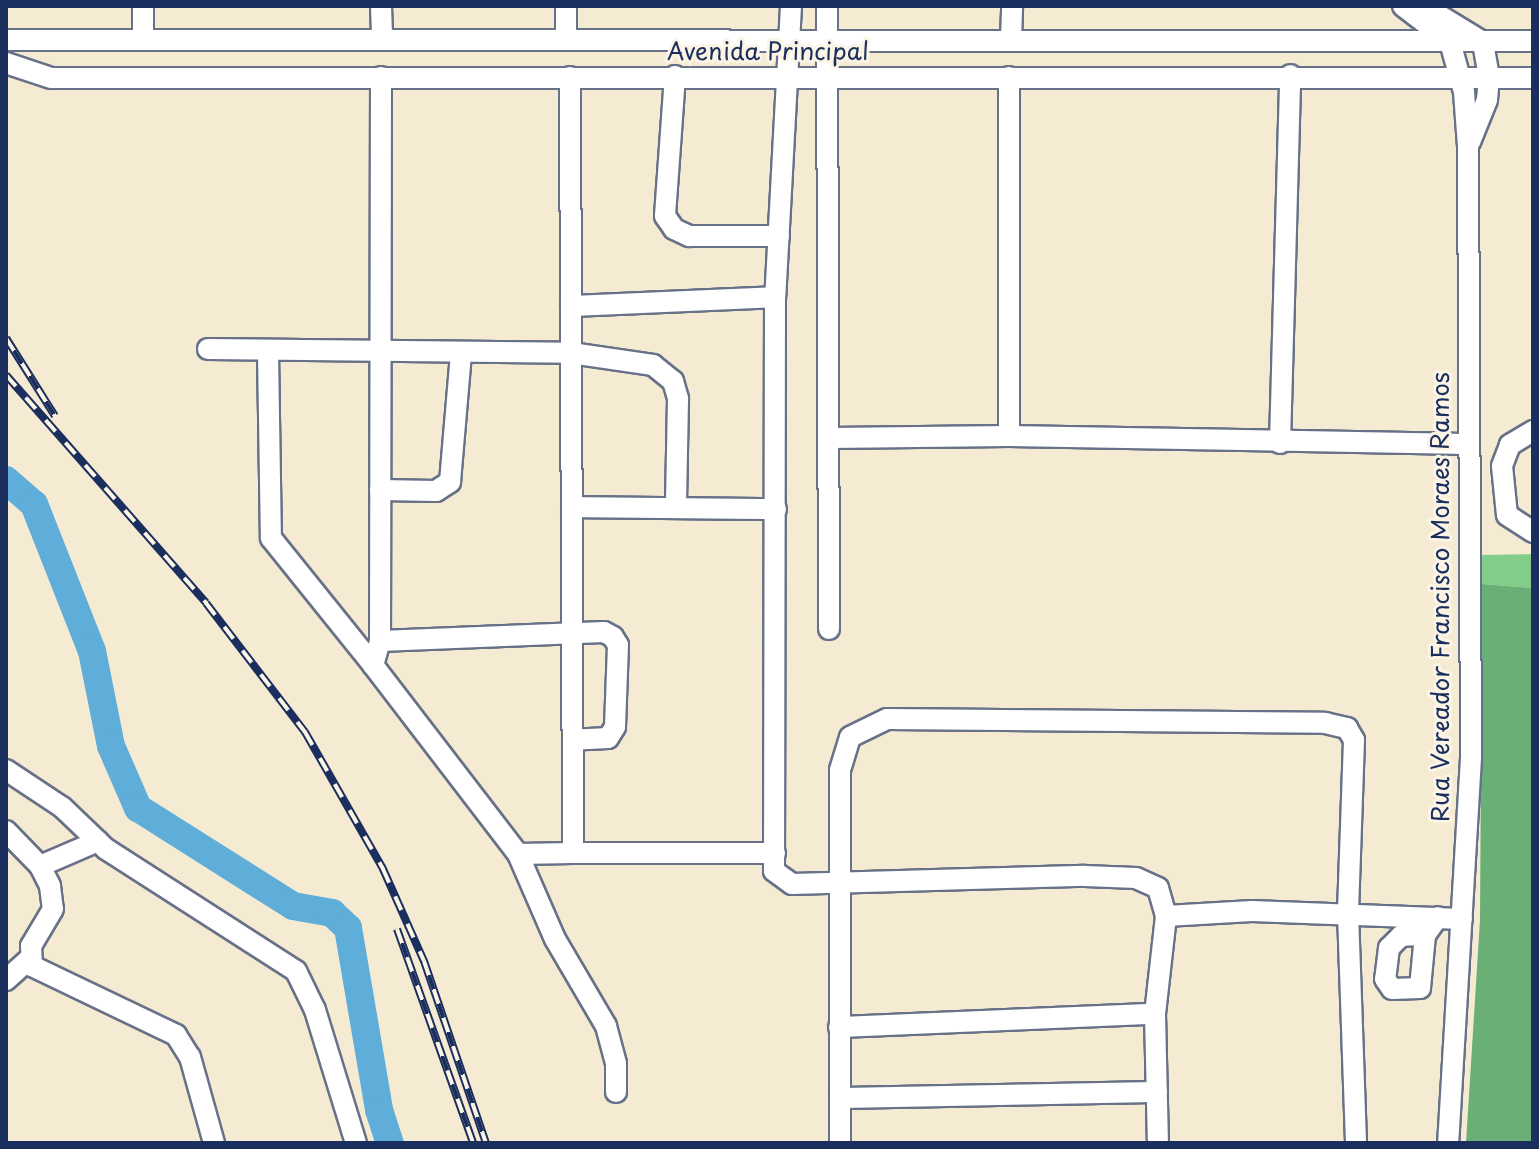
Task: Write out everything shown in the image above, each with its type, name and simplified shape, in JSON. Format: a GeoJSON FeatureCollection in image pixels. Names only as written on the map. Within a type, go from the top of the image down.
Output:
{"type":"FeatureCollection","features":[{"type":"Feature","properties":{"kind":"street"},"geometry":{"type":"LineString","coordinates":[[143,6],[143,38]]}},
{"type":"Feature","properties":{"kind":"street"},"geometry":{"type":"LineString","coordinates":[[381,6],[382,37]]}},
{"type":"Feature","properties":{"kind":"street"},"geometry":{"type":"LineString","coordinates":[[566,6],[566,40]]}},
{"type":"Feature","properties":{"kind":"street"},"geometry":{"type":"LineString","coordinates":[[791,6],[775,297],[774,871],[785,883],[1136,878],[1158,888],[1166,916],[1155,1014],[1158,1143]]}},
{"type":"Feature","properties":{"kind":"street"},"geometry":{"type":"LineString","coordinates":[[827,6],[831,77],[824,322],[829,438],[829,629]]}},
{"type":"Feature","properties":{"kind":"street"},"geometry":{"type":"LineString","coordinates":[[1011,39],[1012,6]]}},
{"type":"Feature","properties":{"kind":"street"},"geometry":{"type":"LineString","coordinates":[[1403,6],[1450,42]]}},
{"type":"Feature","properties":{"kind":"street"},"geometry":{"type":"LineString","coordinates":[[1424,6],[1483,42],[1489,77],[1487,100],[1468,147]]}},
{"type":"Feature","properties":{"kind":"street","name":"Avenida Principal"},"geometry":{"type":"LineString","coordinates":[[6,40],[382,37],[791,42],[1011,39],[1533,41]]}},
{"type":"Feature","properties":{"kind":"street","name":"Rua Vereador Francisco Moraes Ramos"},"geometry":{"type":"LineString","coordinates":[[1448,1143],[1471,758],[1466,444],[1468,147],[1461,78],[1450,42]]}},
{"type":"Feature","properties":{"kind":"street","name":"Avenida Principal"},"geometry":{"type":"LineString","coordinates":[[6,63],[51,78],[1290,75],[1533,78]]}},
{"type":"Feature","properties":{"kind":"street"},"geometry":{"type":"LineString","coordinates":[[1280,443],[1290,75]]}},
{"type":"Feature","properties":{"kind":"street"},"geometry":{"type":"LineString","coordinates":[[675,76],[665,216],[674,229],[689,236],[779,236]]}},
{"type":"Feature","properties":{"kind":"street"},"geometry":{"type":"LineString","coordinates":[[373,665],[380,641],[381,77]]}},
{"type":"Feature","properties":{"kind":"street"},"geometry":{"type":"LineString","coordinates":[[570,77],[573,853]]}},
{"type":"Feature","properties":{"kind":"street"},"geometry":{"type":"LineString","coordinates":[[1009,77],[1009,436]]}},
{"type":"Feature","properties":{"kind":"street"},"geometry":{"type":"LineString","coordinates":[[571,306],[775,297]]}},
{"type":"Feature","properties":{"kind":"street"},"geometry":{"type":"LineString","coordinates":[[208,349],[268,353],[571,353],[653,365],[673,381],[681,446],[676,504]]}},
{"type":"Feature","properties":{"kind":"street"},"geometry":{"type":"LineString","coordinates":[[268,353],[271,538],[518,854],[555,939],[606,1026],[616,1064],[616,1092]]}},
{"type":"Feature","properties":{"kind":"street"},"geometry":{"type":"LineString","coordinates":[[380,490],[436,491],[450,482],[461,353]]}},
{"type":"Feature","properties":{"kind":"street"},"geometry":{"type":"LineString","coordinates":[[1533,431],[1510,445],[1502,466],[1507,515],[1533,532]]}},
{"type":"Feature","properties":{"kind":"street"},"geometry":{"type":"LineString","coordinates":[[829,438],[1009,436],[1466,444]]}},
{"type":"Feature","properties":{"kind":"street"},"geometry":{"type":"LineString","coordinates":[[572,507],[676,504],[776,509]]}},
{"type":"Feature","properties":{"kind":"street"},"geometry":{"type":"LineString","coordinates":[[380,641],[604,632],[618,645],[612,733],[601,740],[573,740]]}},
{"type":"Feature","properties":{"kind":"street"},"geometry":{"type":"LineString","coordinates":[[840,1143],[842,761],[850,737],[872,723],[887,719],[1325,723],[1347,728],[1354,740],[1348,913],[1356,1143]]}},
{"type":"Feature","properties":{"kind":"street"},"geometry":{"type":"LineString","coordinates":[[6,770],[62,807],[98,841],[296,971],[315,1010],[356,1143]]}},
{"type":"Feature","properties":{"kind":"street"},"geometry":{"type":"LineString","coordinates":[[6,831],[40,866],[53,909],[29,959],[6,980]]}},
{"type":"Feature","properties":{"kind":"street"},"geometry":{"type":"LineString","coordinates":[[40,866],[98,841]]}},
{"type":"Feature","properties":{"kind":"street"},"geometry":{"type":"LineString","coordinates":[[518,854],[775,853]]}},
{"type":"Feature","properties":{"kind":"street"},"geometry":{"type":"LineString","coordinates":[[1166,916],[1348,913],[1462,919]]}},
{"type":"Feature","properties":{"kind":"street"},"geometry":{"type":"LineString","coordinates":[[1425,935],[1438,917]]}},
{"type":"Feature","properties":{"kind":"street"},"geometry":{"type":"LineString","coordinates":[[29,959],[53,980],[176,1035],[190,1057],[214,1143]]}},
{"type":"Feature","properties":{"kind":"street"},"geometry":{"type":"LineString","coordinates":[[839,1027],[1155,1014]]}},
{"type":"Feature","properties":{"kind":"street"},"geometry":{"type":"LineString","coordinates":[[840,1098],[1157,1092]]}},
{"type":"Feature","properties":{"kind":"green space"},"geometry":{"type":"Polygon","coordinates":[[[1533,554],[1533,588],[1482,584],[1482,555],[1533,554]]]}},
{"type":"Feature","properties":{"kind":"green space"},"geometry":{"type":"Polygon","coordinates":[[[1482,584],[1533,588],[1533,1143],[1466,1143],[1480,920],[1482,584]]]}},
{"type":"Feature","properties":{"kind":"waterway"},"geometry":{"type":"LineString","coordinates":[[6,480],[34,504],[92,651],[111,746],[138,808],[293,906],[332,913],[348,928],[379,1110],[390,1143]]}},
{"type":"Feature","properties":{"kind":"railway"},"geometry":{"type":"LineString","coordinates":[[6,338],[55,416]]}},
{"type":"Feature","properties":{"kind":"railway"},"geometry":{"type":"LineString","coordinates":[[6,375],[206,603],[305,732],[383,869],[424,961],[486,1143]]}},
{"type":"Feature","properties":{"kind":"railway"},"geometry":{"type":"LineString","coordinates":[[397,929],[473,1143]]}}]}
